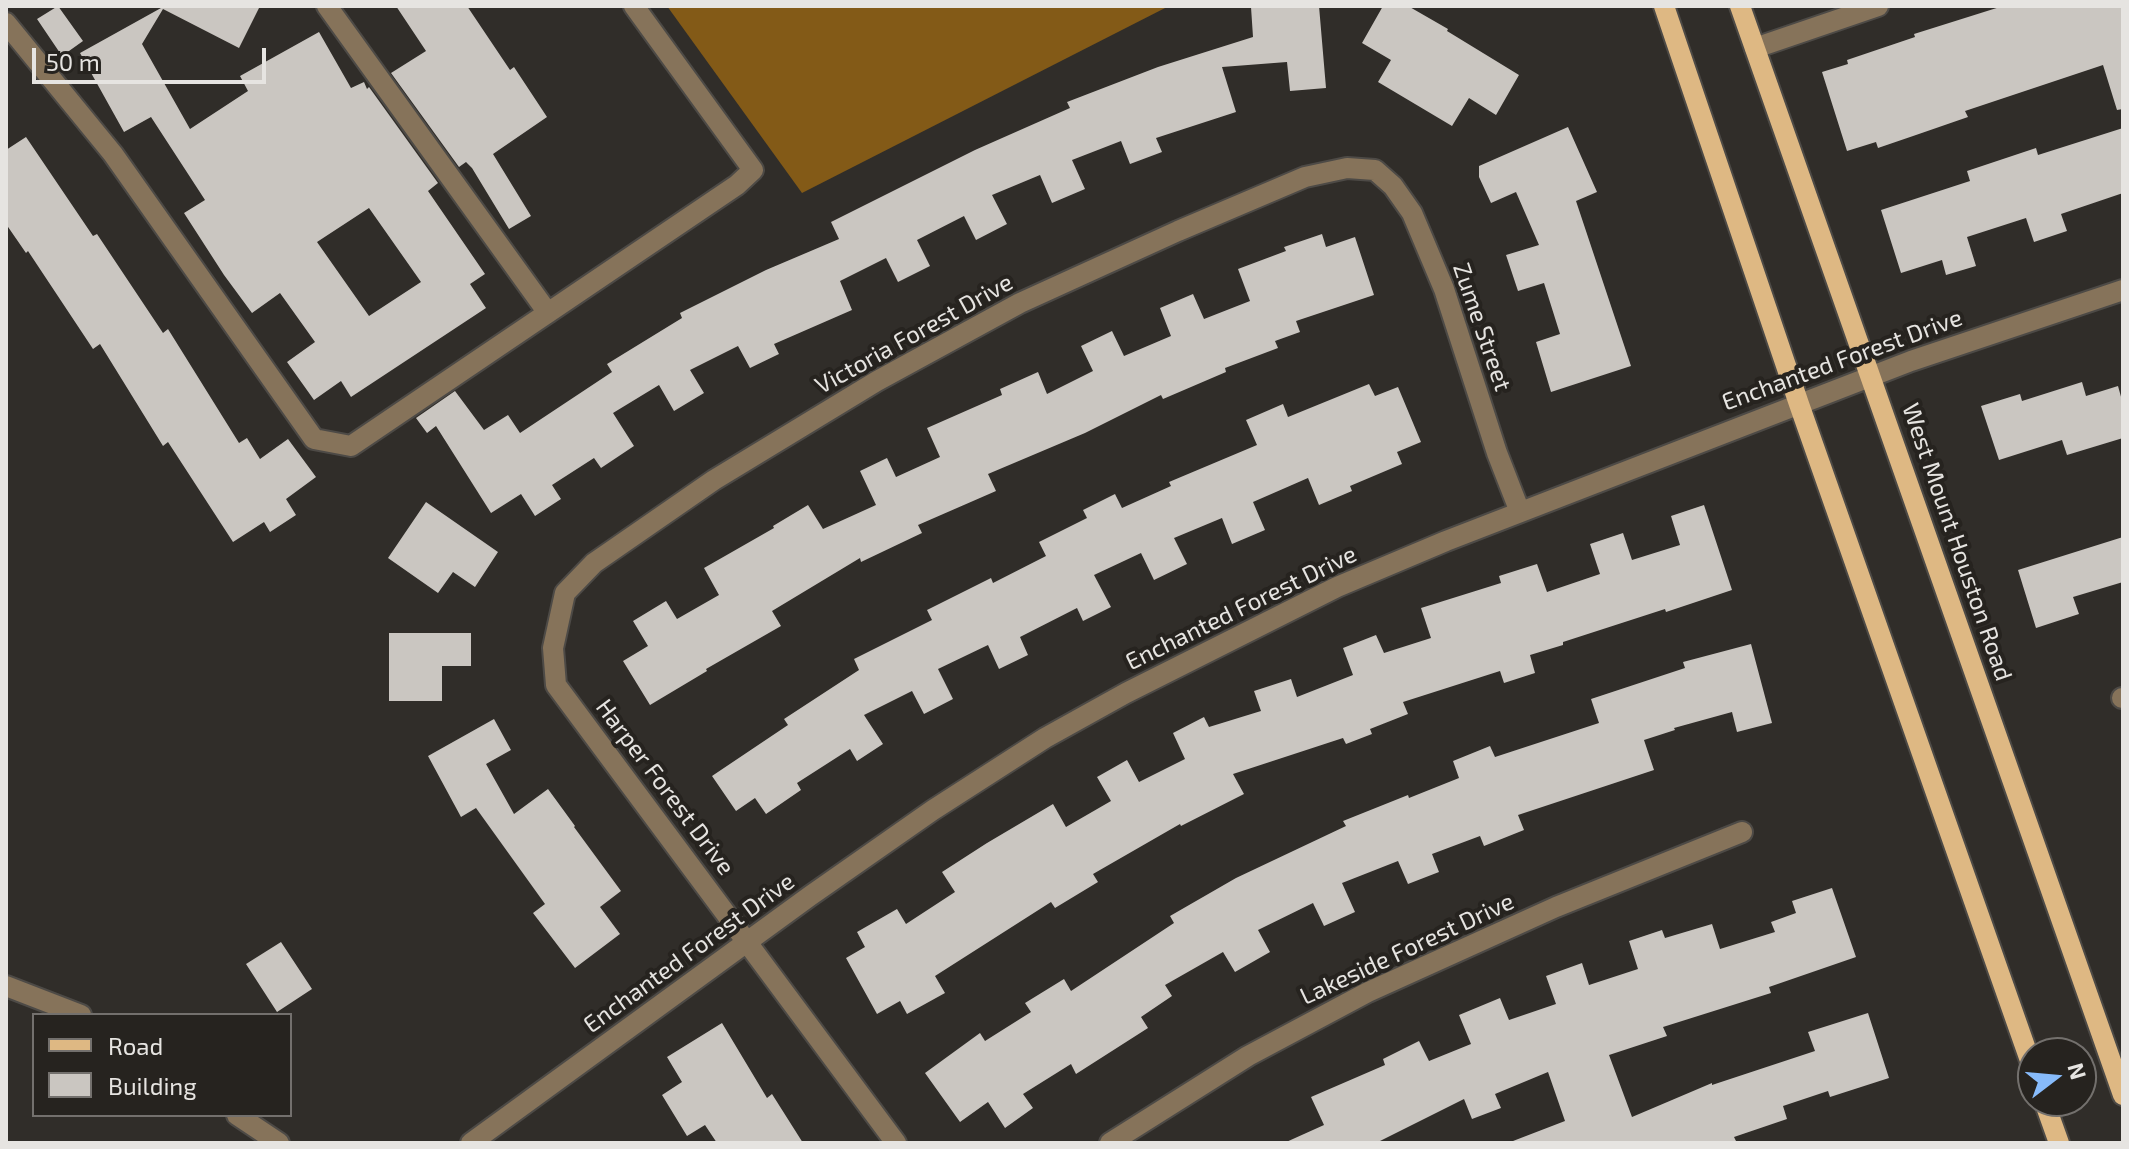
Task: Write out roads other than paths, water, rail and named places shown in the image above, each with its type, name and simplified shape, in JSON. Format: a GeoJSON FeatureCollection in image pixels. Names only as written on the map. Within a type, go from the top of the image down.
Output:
{"type":"FeatureCollection","features":[{"type":"Feature","properties":{"kind":"main road"},"geometry":{"type":"LineString","coordinates":[[1664,6],[1799,404],[2022,1037]]}},
{"type":"Feature","properties":{"kind":"main road","name":"West Mount Houston Road"},"geometry":{"type":"LineString","coordinates":[[1740,6],[2123,1095]]}},
{"type":"Feature","properties":{"kind":"main road"},"geometry":{"type":"LineString","coordinates":[[2050,1117],[2059,1143]]}},
{"type":"Feature","properties":{"kind":"street"},"geometry":{"type":"LineString","coordinates":[[327,6],[548,313]]}},
{"type":"Feature","properties":{"kind":"street"},"geometry":{"type":"LineString","coordinates":[[6,23],[113,154],[314,439],[351,446],[737,185],[753,170],[634,6]]}},
{"type":"Feature","properties":{"kind":"street"},"geometry":{"type":"LineString","coordinates":[[1755,48],[1878,6]]}},
{"type":"Feature","properties":{"kind":"street","name":"Victoria Forest Drive"},"geometry":{"type":"LineString","coordinates":[[553,648],[565,593],[594,563],[714,480],[877,381],[1020,303],[1305,177],[1347,168],[1375,170]]}},
{"type":"Feature","properties":{"kind":"street","name":"Zume Street"},"geometry":{"type":"LineString","coordinates":[[1375,170],[1393,186],[1412,213],[1439,276],[1497,453],[1520,512]]}},
{"type":"Feature","properties":{"kind":"street","name":"Enchanted Forest Drive"},"geometry":{"type":"LineString","coordinates":[[471,1143],[933,810],[1045,738],[1126,693],[1337,587],[1446,541],[1871,376],[2036,317],[2123,290]]}},
{"type":"Feature","properties":{"kind":"street","name":"Harper Forest Drive"},"geometry":{"type":"LineString","coordinates":[[553,648],[556,685],[896,1143]]}},
{"type":"Feature","properties":{"kind":"street","name":"Lakeside Forest Drive"},"geometry":{"type":"LineString","coordinates":[[1110,1143],[1248,1056],[1368,992],[1556,907],[1742,832]]}},
{"type":"Feature","properties":{"kind":"street"},"geometry":{"type":"LineString","coordinates":[[6,986],[76,1013]]}},
{"type":"Feature","properties":{"kind":"street"},"geometry":{"type":"LineString","coordinates":[[240,1117],[279,1143]]}}]}
